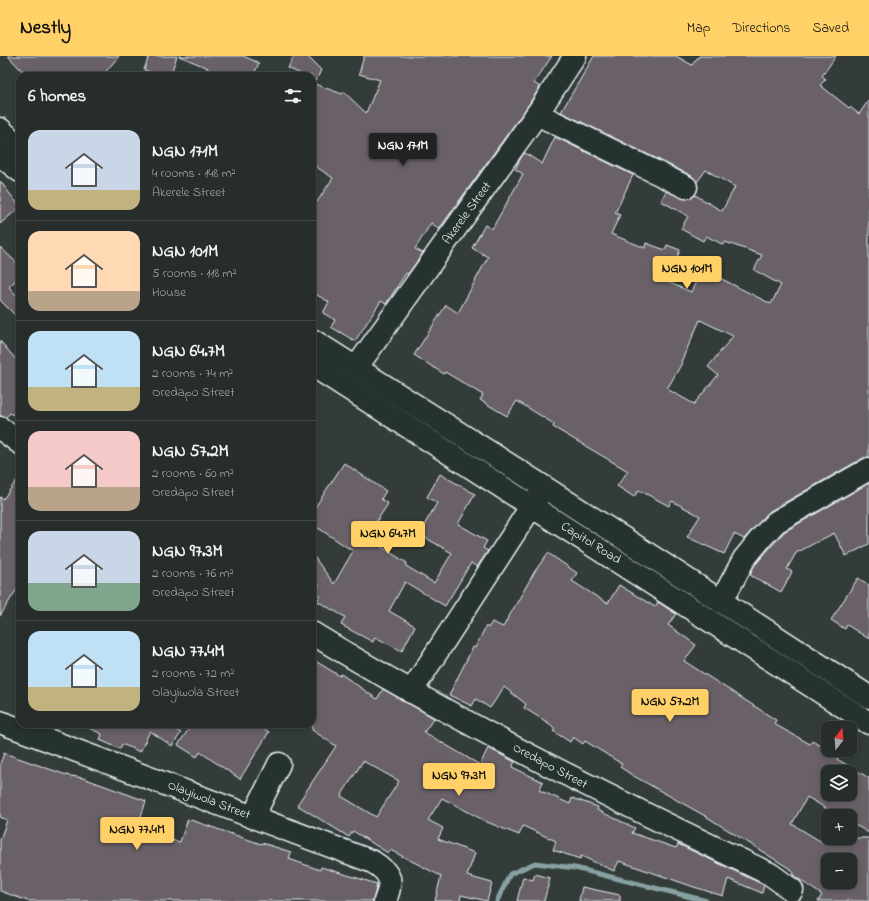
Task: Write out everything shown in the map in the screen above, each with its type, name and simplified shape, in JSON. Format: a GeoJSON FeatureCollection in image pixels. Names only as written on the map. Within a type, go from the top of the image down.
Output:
{"type":"FeatureCollection","features":[{"type":"Feature","properties":{"kind":"street","name":"Akerele Street"},"geometry":{"type":"LineString","coordinates":[[356,368],[538,114],[575,56]]}},
{"type":"Feature","properties":{"kind":"street"},"geometry":{"type":"LineString","coordinates":[[538,114],[686,187]]}},
{"type":"Feature","properties":{"kind":"street"},"geometry":{"type":"LineString","coordinates":[[1,131],[16,144]]}},
{"type":"Feature","properties":{"kind":"street"},"geometry":{"type":"LineString","coordinates":[[0,155],[16,168]]}},
{"type":"Feature","properties":{"kind":"street","name":"Capitol Road"},"geometry":{"type":"LineString","coordinates":[[316,343],[544,487],[869,697]]}},
{"type":"Feature","properties":{"kind":"street","name":"Capitol Road"},"geometry":{"type":"LineString","coordinates":[[316,368],[869,723]]}},
{"type":"Feature","properties":{"kind":"street"},"geometry":{"type":"LineString","coordinates":[[0,428],[16,440]]}},
{"type":"Feature","properties":{"kind":"street"},"geometry":{"type":"LineString","coordinates":[[721,602],[744,559],[776,522],[869,469]]}},
{"type":"Feature","properties":{"kind":"street"},"geometry":{"type":"LineString","coordinates":[[411,692],[530,505],[544,487]]}},
{"type":"Feature","properties":{"kind":"street","name":"Oredapo Street"},"geometry":{"type":"LineString","coordinates":[[316,635],[411,692],[604,794],[770,874],[792,890]]}},
{"type":"Feature","properties":{"kind":"street","name":"Olayiwola Street"},"geometry":{"type":"LineString","coordinates":[[0,722],[373,862],[383,868],[389,876],[391,886],[385,901]]}},
{"type":"Feature","properties":{"kind":"street"},"geometry":{"type":"LineString","coordinates":[[253,817],[279,764]]}},
{"type":"Feature","properties":{"kind":"building"},"geometry":{"type":"Polygon","coordinates":[[[8,56],[119,56],[105,72],[23,72],[8,56]]]}},
{"type":"Feature","properties":{"kind":"building"},"geometry":{"type":"Polygon","coordinates":[[[149,56],[177,56],[171,72],[150,72],[144,70],[149,56]]]}},
{"type":"Feature","properties":{"kind":"building"},"geometry":{"type":"Polygon","coordinates":[[[179,56],[243,56],[259,63],[255,72],[206,72],[208,68],[179,56]]]}},
{"type":"Feature","properties":{"kind":"building"},"geometry":{"type":"Polygon","coordinates":[[[294,56],[307,56],[321,70],[316,81],[316,72],[296,72],[288,68],[294,56]]]}},
{"type":"Feature","properties":{"kind":"building"},"geometry":{"type":"Polygon","coordinates":[[[364,56],[552,56],[534,83],[540,87],[527,107],[439,229],[431,223],[415,249],[423,253],[408,274],[406,273],[386,304],[381,301],[355,341],[331,327],[335,320],[323,313],[329,302],[316,294],[316,201],[333,178],[316,167],[316,84],[342,94],[344,92],[366,113],[380,80],[359,74],[364,56]]]}},
{"type":"Feature","properties":{"kind":"building"},"geometry":{"type":"Polygon","coordinates":[[[594,56],[676,56],[692,65],[699,56],[836,56],[822,76],[826,79],[820,85],[859,114],[869,100],[869,457],[863,458],[770,511],[744,539],[734,534],[724,554],[687,537],[700,516],[672,501],[669,506],[639,490],[634,497],[617,486],[628,471],[553,427],[554,424],[517,401],[507,416],[480,400],[483,395],[445,372],[444,374],[414,355],[446,305],[458,313],[488,257],[472,248],[485,225],[492,229],[523,174],[515,169],[522,156],[525,153],[542,164],[555,137],[633,175],[615,213],[620,215],[611,234],[645,248],[646,243],[665,250],[667,245],[680,250],[668,282],[691,292],[702,269],[771,304],[781,285],[754,270],[762,255],[725,242],[724,245],[706,236],[703,241],[681,229],[688,216],[661,201],[666,191],[686,199],[695,195],[722,211],[735,187],[706,170],[697,182],[692,176],[561,112],[594,56]],[[700,320],[681,362],[682,363],[667,389],[694,404],[718,375],[708,367],[733,336],[700,320]]]}},
{"type":"Feature","properties":{"kind":"building"},"geometry":{"type":"Polygon","coordinates":[[[0,181],[16,202],[16,210],[0,224],[0,181]]]}},
{"type":"Feature","properties":{"kind":"building"},"geometry":{"type":"Polygon","coordinates":[[[0,247],[16,262],[16,280],[9,287],[16,295],[16,316],[0,300],[0,247]]]}},
{"type":"Feature","properties":{"kind":"building"},"geometry":{"type":"Polygon","coordinates":[[[0,341],[16,359],[16,417],[10,413],[6,417],[0,416],[0,341]]]}},
{"type":"Feature","properties":{"kind":"building"},"geometry":{"type":"Polygon","coordinates":[[[344,463],[386,491],[381,499],[388,504],[366,537],[407,563],[406,566],[434,583],[452,553],[419,534],[437,503],[427,497],[440,474],[475,494],[458,524],[487,541],[483,548],[488,551],[477,567],[471,563],[445,606],[405,582],[389,611],[415,626],[402,651],[375,637],[373,642],[341,625],[345,617],[317,601],[320,596],[316,594],[319,586],[316,582],[316,559],[334,584],[353,551],[316,527],[316,506],[344,463]]]}},
{"type":"Feature","properties":{"kind":"building"},"geometry":{"type":"Polygon","coordinates":[[[16,481],[16,504],[14,507],[16,508],[16,590],[0,616],[0,497],[3,499],[16,481]]]}},
{"type":"Feature","properties":{"kind":"building"},"geometry":{"type":"Polygon","coordinates":[[[869,483],[869,544],[846,556],[834,533],[796,553],[787,569],[792,572],[781,592],[750,575],[754,566],[784,532],[869,483]]]}},
{"type":"Feature","properties":{"kind":"building"},"geometry":{"type":"Polygon","coordinates":[[[548,553],[577,573],[572,581],[605,602],[608,603],[619,585],[655,607],[658,602],[676,614],[668,625],[696,645],[684,661],[776,720],[774,724],[810,744],[812,741],[821,746],[821,757],[838,757],[837,759],[847,765],[821,765],[821,801],[857,801],[857,771],[869,778],[869,833],[857,826],[857,809],[827,809],[807,797],[792,824],[821,842],[821,845],[857,845],[857,838],[869,838],[869,901],[818,901],[822,895],[793,875],[794,872],[792,870],[707,817],[632,775],[620,767],[622,764],[585,741],[583,744],[573,737],[570,742],[553,731],[555,729],[550,724],[524,708],[526,704],[504,687],[490,708],[476,699],[472,706],[449,695],[473,647],[475,648],[486,626],[488,628],[492,622],[503,627],[535,571],[548,553]]]}},
{"type":"Feature","properties":{"kind":"building"},"geometry":{"type":"Polygon","coordinates":[[[858,578],[869,585],[869,639],[847,625],[845,629],[831,620],[858,578]]]}},
{"type":"Feature","properties":{"kind":"building"},"geometry":{"type":"Polygon","coordinates":[[[316,661],[340,676],[341,674],[377,699],[383,689],[434,718],[424,732],[480,765],[488,748],[515,762],[512,767],[543,782],[539,790],[570,804],[572,798],[598,807],[597,810],[635,828],[632,833],[676,848],[678,844],[764,885],[762,893],[728,879],[723,896],[619,861],[614,871],[581,856],[580,859],[553,850],[556,841],[523,826],[519,835],[487,822],[442,798],[428,820],[443,828],[438,839],[475,853],[467,876],[492,883],[487,901],[461,895],[460,901],[435,901],[441,876],[390,850],[388,853],[353,831],[349,837],[297,805],[336,746],[312,730],[312,728],[316,728],[316,661]],[[363,761],[341,796],[376,817],[399,781],[363,761]]]}},
{"type":"Feature","properties":{"kind":"building"},"geometry":{"type":"Polygon","coordinates":[[[89,728],[173,728],[181,733],[172,746],[150,731],[140,752],[122,744],[120,749],[100,740],[102,734],[89,728]]]}},
{"type":"Feature","properties":{"kind":"building"},"geometry":{"type":"Polygon","coordinates":[[[189,728],[262,728],[269,732],[240,779],[200,752],[197,757],[178,745],[189,728]]]}},
{"type":"Feature","properties":{"kind":"building"},"geometry":{"type":"Polygon","coordinates":[[[4,753],[72,777],[83,778],[146,801],[136,832],[180,842],[188,819],[261,844],[262,843],[291,852],[289,859],[320,870],[321,867],[377,884],[373,901],[28,901],[0,891],[0,840],[7,820],[0,817],[0,764],[4,753]]]}},
{"type":"Feature","properties":{"kind":"building"},"geometry":{"type":"Polygon","coordinates":[[[535,874],[550,878],[544,901],[517,901],[523,877],[533,880],[535,874]]]}},
{"type":"Feature","properties":{"kind":"building"},"geometry":{"type":"Polygon","coordinates":[[[582,887],[620,895],[620,901],[579,901],[582,887]]]}},
{"type":"Feature","properties":{"kind":"waterway"},"geometry":{"type":"LineString","coordinates":[[497,901],[510,874],[535,863],[575,868],[707,901]]}}]}
